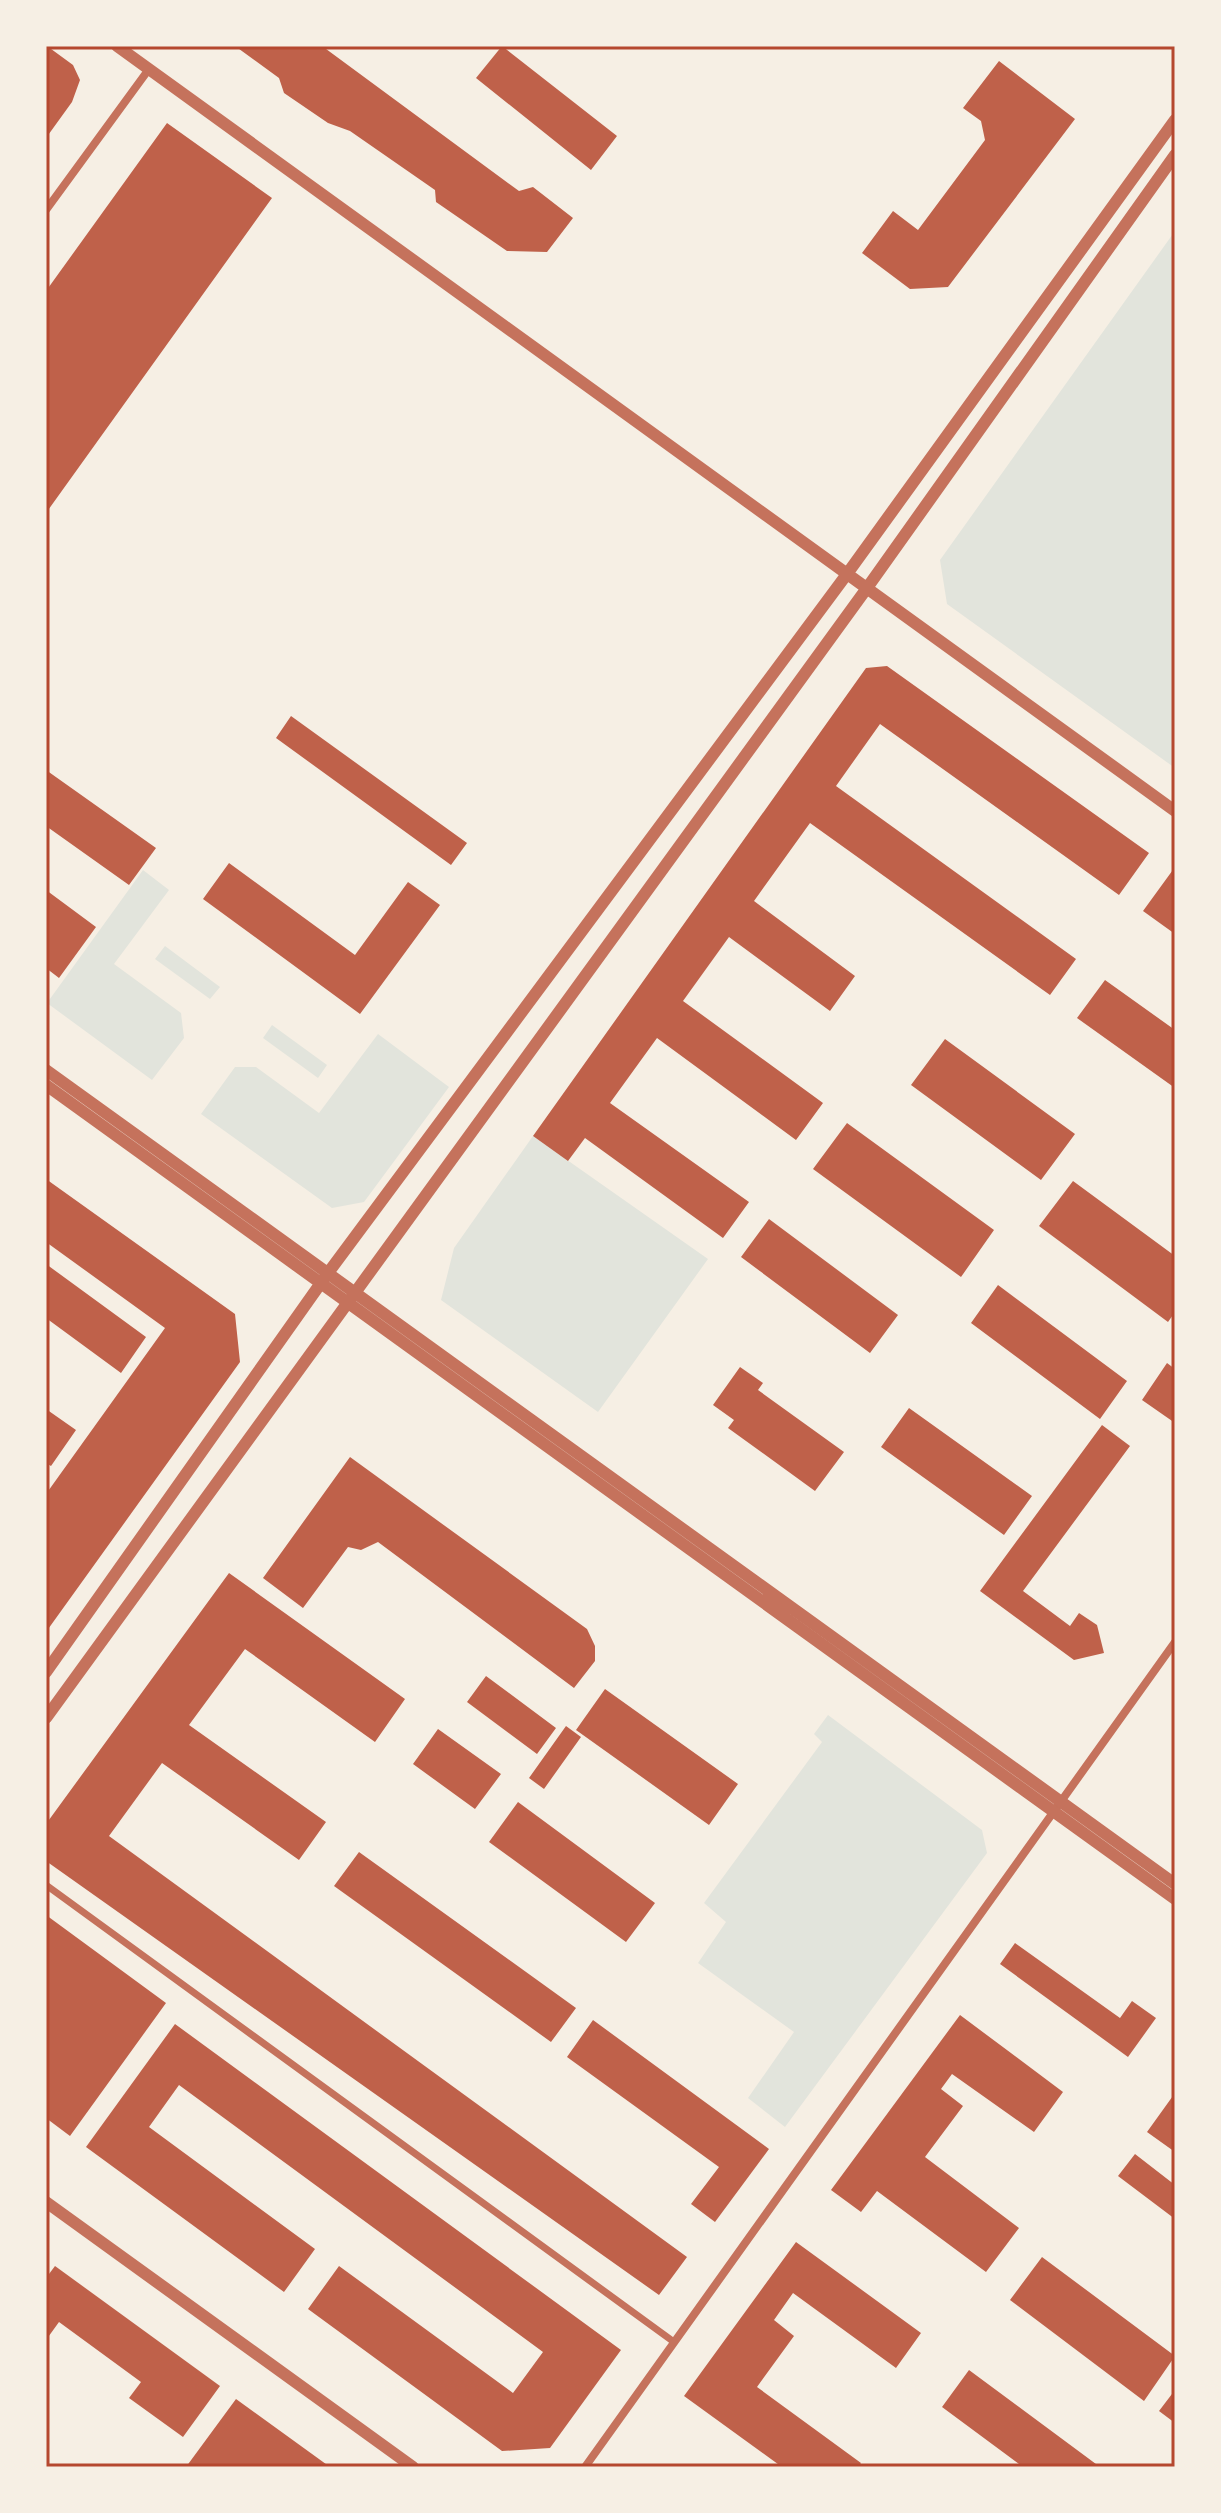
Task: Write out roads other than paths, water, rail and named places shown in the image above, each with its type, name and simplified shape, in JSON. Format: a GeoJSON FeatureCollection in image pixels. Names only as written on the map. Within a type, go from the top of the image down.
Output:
{"type":"FeatureCollection","features":[{"type":"Feature","properties":{"kind":"street"},"geometry":{"type":"LineString","coordinates":[[117,46],[1175,811]]}},
{"type":"Feature","properties":{"kind":"street"},"geometry":{"type":"LineString","coordinates":[[46,210],[149,69]]}},
{"type":"Feature","properties":{"kind":"street"},"geometry":{"type":"LineString","coordinates":[[46,1672],[324,1278],[847,574],[1175,120]]}},
{"type":"Feature","properties":{"kind":"street"},"geometry":{"type":"LineString","coordinates":[[46,1718],[867,588],[1175,155]]}},
{"type":"Feature","properties":{"kind":"street"},"geometry":{"type":"LineString","coordinates":[[46,1070],[350,1297],[1058,1807],[1175,1899]]}},
{"type":"Feature","properties":{"kind":"street"},"geometry":{"type":"LineString","coordinates":[[46,1085],[324,1278]]}},
{"type":"Feature","properties":{"kind":"street"},"geometry":{"type":"LineString","coordinates":[[585,2467],[1175,1642]]}},
{"type":"Feature","properties":{"kind":"street"},"geometry":{"type":"LineString","coordinates":[[1058,1807],[1175,1884]]}},
{"type":"Feature","properties":{"kind":"street"},"geometry":{"type":"LineString","coordinates":[[46,1885],[674,2342]]}},
{"type":"Feature","properties":{"kind":"street"},"geometry":{"type":"LineString","coordinates":[[46,2202],[413,2467]]}}]}
